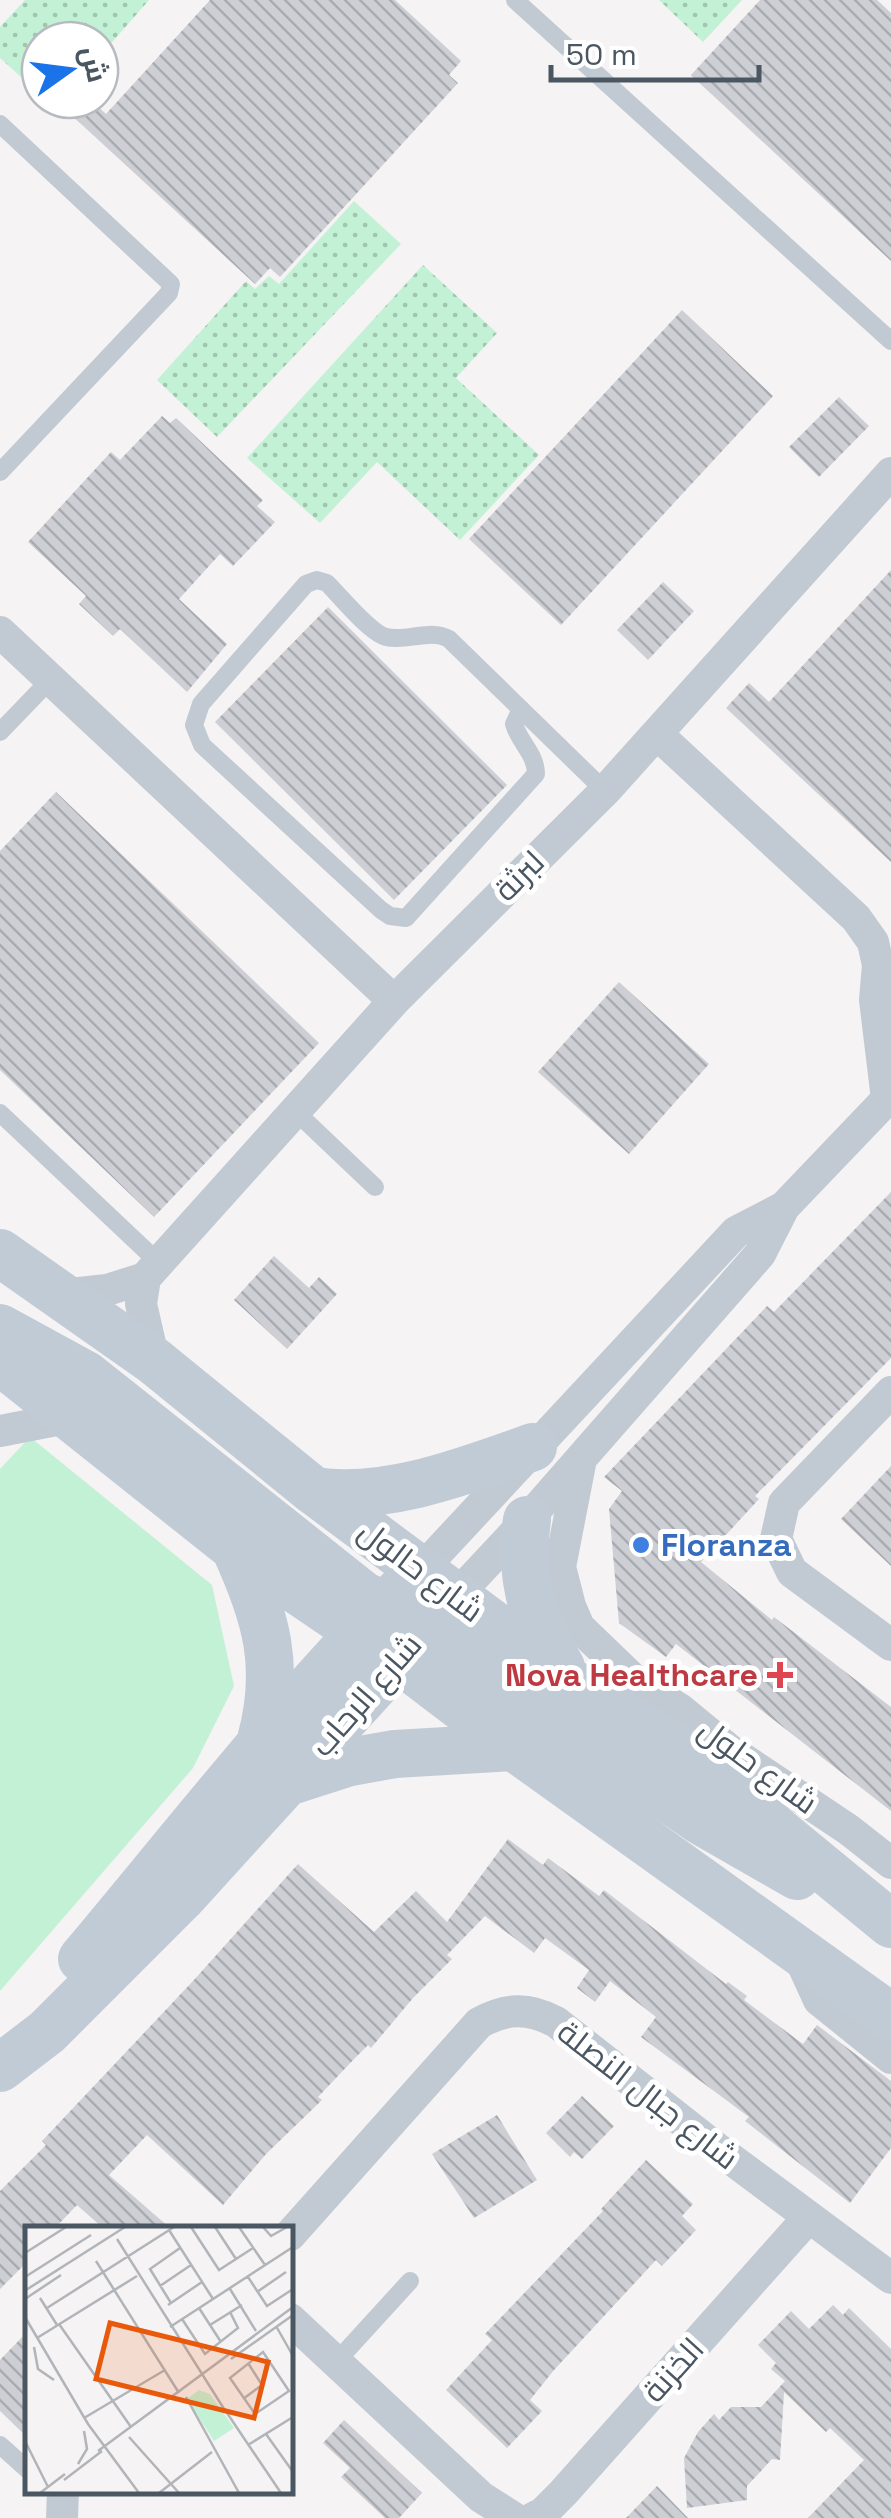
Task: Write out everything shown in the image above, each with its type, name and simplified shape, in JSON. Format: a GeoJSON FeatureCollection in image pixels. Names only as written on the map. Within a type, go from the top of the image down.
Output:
{"type":"FeatureCollection","features":[{"type":"Feature","properties":{"kind":"main road","name":"شارع حالول"},"geometry":{"type":"LineString","coordinates":[[0,1253],[154,1362],[314,1491],[584,1692],[679,1750],[891,1927]]}},
{"type":"Feature","properties":{"kind":"main road"},"geometry":{"type":"LineString","coordinates":[[0,1328],[86,1375],[324,1566],[389,1633],[514,1747],[891,2016]]}},
{"type":"Feature","properties":{"kind":"main road"},"geometry":{"type":"LineString","coordinates":[[0,1362],[235,1548],[389,1633],[437,1641],[701,1821],[891,1927]]}},
{"type":"Feature","properties":{"kind":"main road"},"geometry":{"type":"LineString","coordinates":[[314,1491],[354,1494],[390,1488],[533,1447]]}},
{"type":"Feature","properties":{"kind":"main road"},"geometry":{"type":"LineString","coordinates":[[527,1520],[524,1568],[536,1622],[562,1668],[584,1692]]}},
{"type":"Feature","properties":{"kind":"main road"},"geometry":{"type":"LineString","coordinates":[[235,1548],[264,1617],[270,1649],[272,1685],[261,1740]]}},
{"type":"Feature","properties":{"kind":"main road","name":"شارع الرحاب"},"geometry":{"type":"LineString","coordinates":[[0,2065],[35,2014],[261,1740],[389,1633],[438,1583]]}},
{"type":"Feature","properties":{"kind":"main road","name":"شارع الرحاب"},"geometry":{"type":"LineString","coordinates":[[0,2065],[47,2032],[291,1781],[389,1633]]}},
{"type":"Feature","properties":{"kind":"main road"},"geometry":{"type":"LineString","coordinates":[[291,1781],[350,1762],[395,1754],[514,1747]]}},
{"type":"Feature","properties":{"kind":"main road"},"geometry":{"type":"LineString","coordinates":[[679,1750],[731,1751]]}},
{"type":"Feature","properties":{"kind":"street","name":"لبرثة"},"geometry":{"type":"LineString","coordinates":[[152,1270],[394,1001],[605,791],[891,473]]}},
{"type":"Feature","properties":{"kind":"street"},"geometry":{"type":"LineString","coordinates":[[5,647],[50,679],[394,1001]]}},
{"type":"Feature","properties":{"kind":"street"},"geometry":{"type":"LineString","coordinates":[[657,734],[856,918],[873,942],[883,1004],[889,1097]]}},
{"type":"Feature","properties":{"kind":"street","name":"شارع الرحاب"},"geometry":{"type":"LineString","coordinates":[[438,1583],[527,1520],[760,1254],[784,1207],[889,1097]]}},
{"type":"Feature","properties":{"kind":"street","name":"شارع الرحاب"},"geometry":{"type":"LineString","coordinates":[[438,1583],[533,1447],[736,1232],[784,1207]]}},
{"type":"Feature","properties":{"kind":"street"},"geometry":{"type":"LineString","coordinates":[[61,1295],[107,1290],[152,1270]]}},
{"type":"Feature","properties":{"kind":"street"},"geometry":{"type":"LineString","coordinates":[[152,1270],[141,1304],[154,1362]]}},
{"type":"Feature","properties":{"kind":"street"},"geometry":{"type":"LineString","coordinates":[[891,1392],[784,1503],[776,1539],[792,1572],[891,1645]]}},
{"type":"Feature","properties":{"kind":"street"},"geometry":{"type":"LineString","coordinates":[[0,1431],[72,1417]]}},
{"type":"Feature","properties":{"kind":"street","name":"شارع حلول"},"geometry":{"type":"LineString","coordinates":[[582,1454],[560,1568],[580,1627],[634,1680],[891,1863]]}},
{"type":"Feature","properties":{"kind":"street"},"geometry":{"type":"LineString","coordinates":[[796,1950],[818,2000],[891,2058]]}},
{"type":"Feature","properties":{"kind":"street","name":"شارع جبال النصلة"},"geometry":{"type":"LineString","coordinates":[[292,2233],[478,2024],[496,2014],[516,2010],[537,2012],[556,2022],[891,2278]]}},
{"type":"Feature","properties":{"kind":"street","name":"الخزنة"},"geometry":{"type":"LineString","coordinates":[[534,2518],[544,2514],[808,2218]]}},
{"type":"Feature","properties":{"kind":"street"},"geometry":{"type":"LineString","coordinates":[[292,2321],[481,2497],[514,2518]]}},
{"type":"Feature","properties":{"kind":"street"},"geometry":{"type":"LineString","coordinates":[[62,2518],[63,2493]]}},
{"type":"Feature","properties":{"kind":"lane"},"geometry":{"type":"LineString","coordinates":[[515,0],[891,341]]}},
{"type":"Feature","properties":{"kind":"lane"},"geometry":{"type":"LineString","coordinates":[[0,124],[171,284],[169,294],[0,472]]}},
{"type":"Feature","properties":{"kind":"lane"},"geometry":{"type":"LineString","coordinates":[[521,709],[514,724],[518,738],[532,756],[536,774],[406,918],[381,910],[202,744],[194,726],[201,704],[306,584],[316,580],[327,583],[378,634],[388,638],[443,636],[521,709],[605,791]]}},
{"type":"Feature","properties":{"kind":"lane"},"geometry":{"type":"LineString","coordinates":[[0,732],[50,679]]}},
{"type":"Feature","properties":{"kind":"lane"},"geometry":{"type":"LineString","coordinates":[[295,1112],[375,1186]]}},
{"type":"Feature","properties":{"kind":"lane"},"geometry":{"type":"LineString","coordinates":[[0,1113],[152,1270]]}},
{"type":"Feature","properties":{"kind":"lane"},"geometry":{"type":"LineString","coordinates":[[336,2362],[410,2281]]}},
{"type":"Feature","properties":{"kind":"lane"},"geometry":{"type":"LineString","coordinates":[[0,2446],[25,2467]]}},
{"type":"Feature","properties":{"kind":"green space"},"geometry":{"type":"Polygon","coordinates":[[[25,0],[149,0],[120,33],[120,20],[20,20],[20,76],[0,58],[0,27],[25,0]]]}},
{"type":"Feature","properties":{"kind":"green space"},"geometry":{"type":"Polygon","coordinates":[[[659,0],[742,0],[703,42],[659,0]]]}},
{"type":"Feature","properties":{"kind":"green space"},"geometry":{"type":"Polygon","coordinates":[[[354,201],[401,244],[217,437],[157,380],[246,281],[255,289],[269,276],[279,284],[354,201]]]}},
{"type":"Feature","properties":{"kind":"green space"},"geometry":{"type":"Polygon","coordinates":[[[423,265],[497,333],[456,378],[539,455],[460,540],[377,462],[320,523],[247,458],[423,265]]]}},
{"type":"Feature","properties":{"kind":"green space"},"geometry":{"type":"Polygon","coordinates":[[[30,1437],[212,1585],[234,1686],[193,1768],[0,1991],[0,1469],[30,1437]]]}},
{"type":"Feature","properties":{"kind":"building"},"geometry":{"type":"Polygon","coordinates":[[[210,0],[395,0],[461,61],[449,75],[458,83],[280,277],[270,268],[255,284],[77,120],[120,120],[120,99],[210,0]]]}},
{"type":"Feature","properties":{"kind":"building"},"geometry":{"type":"Polygon","coordinates":[[[760,0],[877,0],[891,13],[891,261],[691,75],[760,0]]]}},
{"type":"Feature","properties":{"kind":"building"},"geometry":{"type":"Polygon","coordinates":[[[682,310],[773,396],[561,625],[469,539],[682,310]]]}},
{"type":"Feature","properties":{"kind":"building"},"geometry":{"type":"Polygon","coordinates":[[[839,397],[869,426],[819,477],[789,447],[839,397]]]}},
{"type":"Feature","properties":{"kind":"building"},"geometry":{"type":"Polygon","coordinates":[[[162,416],[170,423],[176,418],[263,500],[257,506],[275,522],[233,566],[220,554],[179,599],[227,644],[187,692],[120,629],[113,636],[79,604],[86,596],[28,542],[111,452],[120,460],[162,416]]]}},
{"type":"Feature","properties":{"kind":"building"},"geometry":{"type":"Polygon","coordinates":[[[891,570],[891,862],[726,708],[749,683],[769,702],[891,570]]]}},
{"type":"Feature","properties":{"kind":"building"},"geometry":{"type":"Polygon","coordinates":[[[663,582],[694,611],[648,660],[617,630],[663,582]]]}},
{"type":"Feature","properties":{"kind":"building"},"geometry":{"type":"Polygon","coordinates":[[[328,607],[507,785],[394,900],[215,722],[328,607]]]}},
{"type":"Feature","properties":{"kind":"building"},"geometry":{"type":"Polygon","coordinates":[[[56,792],[319,1043],[154,1217],[0,1070],[0,851],[56,792]]]}},
{"type":"Feature","properties":{"kind":"building"},"geometry":{"type":"Polygon","coordinates":[[[619,982],[709,1064],[629,1154],[538,1072],[619,982]]]}},
{"type":"Feature","properties":{"kind":"building"},"geometry":{"type":"Polygon","coordinates":[[[891,1192],[891,1358],[755,1496],[759,1499],[701,1562],[772,1620],[774,1617],[891,1707],[891,1811],[676,1644],[666,1657],[619,1623],[609,1509],[622,1491],[604,1477],[767,1306],[774,1312],[891,1192]]]}},
{"type":"Feature","properties":{"kind":"building"},"geometry":{"type":"Polygon","coordinates":[[[274,1256],[309,1288],[319,1277],[337,1294],[287,1349],[234,1300],[274,1256]]]}},
{"type":"Feature","properties":{"kind":"building"},"geometry":{"type":"Polygon","coordinates":[[[891,1466],[891,1566],[841,1519],[891,1466]]]}},
{"type":"Feature","properties":{"kind":"building"},"geometry":{"type":"Polygon","coordinates":[[[508,1839],[543,1865],[548,1858],[599,1896],[604,1890],[747,1996],[744,2000],[803,2044],[817,2025],[891,2081],[891,2148],[850,2203],[745,2121],[749,2117],[641,2037],[656,2017],[610,1981],[595,2002],[577,1988],[589,1970],[545,1938],[534,1953],[485,1916],[447,1955],[452,1959],[371,2048],[368,2045],[318,2097],[322,2100],[266,2154],[223,2205],[147,2135],[109,2175],[168,2226],[101,2226],[77,2205],[57,2226],[25,2226],[25,2264],[0,2289],[0,2191],[46,2145],[42,2141],[298,1864],[374,1932],[416,1891],[447,1922],[508,1839]]]}},
{"type":"Feature","properties":{"kind":"building"},"geometry":{"type":"Polygon","coordinates":[[[582,2096],[614,2126],[582,2159],[574,2152],[570,2157],[546,2133],[582,2096]]]}},
{"type":"Feature","properties":{"kind":"building"},"geometry":{"type":"Polygon","coordinates":[[[497,2115],[537,2180],[474,2218],[432,2154],[497,2115]]]}},
{"type":"Feature","properties":{"kind":"building"},"geometry":{"type":"Polygon","coordinates":[[[646,2160],[693,2204],[682,2216],[696,2230],[662,2266],[656,2260],[554,2370],[530,2400],[542,2411],[507,2448],[446,2390],[492,2340],[485,2334],[603,2211],[646,2160]]]}},
{"type":"Feature","properties":{"kind":"building"},"geometry":{"type":"Polygon","coordinates":[[[833,2305],[843,2315],[849,2308],[891,2349],[891,2518],[808,2518],[864,2460],[830,2428],[826,2432],[784,2392],[780,2460],[772,2459],[747,2486],[747,2500],[687,2508],[684,2458],[698,2432],[714,2414],[719,2420],[731,2407],[761,2407],[785,2381],[771,2369],[776,2363],[758,2345],[791,2311],[809,2329],[833,2305]]]}},
{"type":"Feature","properties":{"kind":"building"},"geometry":{"type":"Polygon","coordinates":[[[25,2334],[25,2435],[0,2411],[0,2360],[25,2334]]]}},
{"type":"Feature","properties":{"kind":"building"},"geometry":{"type":"Polygon","coordinates":[[[344,2420],[422,2493],[399,2518],[385,2518],[341,2477],[350,2468],[323,2443],[344,2420]]]}},
{"type":"Feature","properties":{"kind":"building"},"geometry":{"type":"Polygon","coordinates":[[[657,2486],[688,2518],[626,2518],[657,2486]]]}},
{"type":"Feature","properties":{"kind":"place","name":"Floranza"},"geometry":{"type":"Point","coordinates":[641,1545]}},
{"type":"Feature","properties":{"kind":"place","name":"Nova Healthcare"},"geometry":{"type":"Point","coordinates":[780,1675]}}]}
